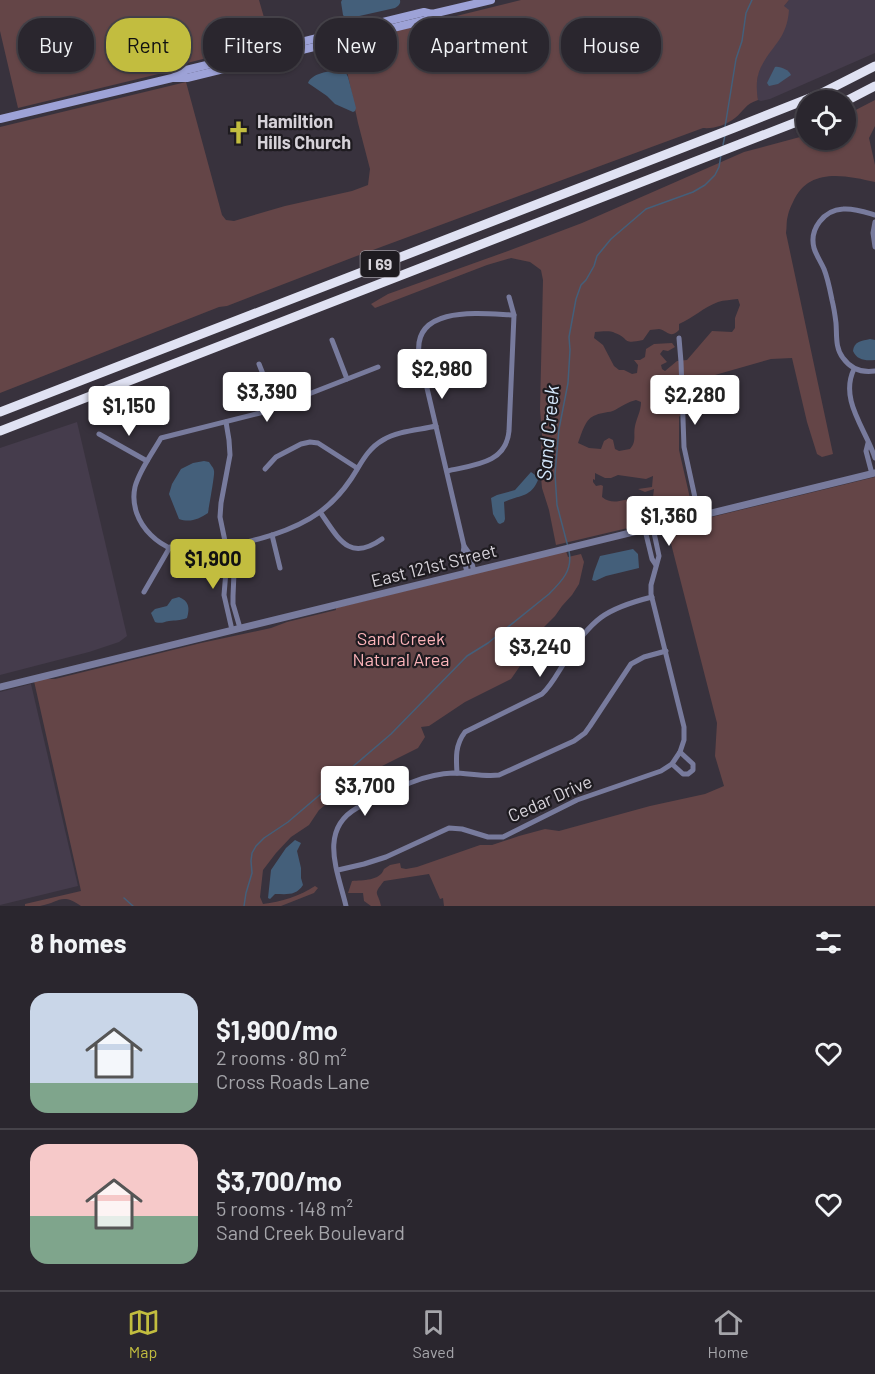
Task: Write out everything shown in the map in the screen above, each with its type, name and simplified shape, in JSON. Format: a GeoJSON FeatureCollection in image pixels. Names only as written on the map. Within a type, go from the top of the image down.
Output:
{"type":"FeatureCollection","features":[{"type":"Feature","properties":{"kind":"highway","name":"I 69"},"geometry":{"type":"LineString","coordinates":[[0,412],[734,128],[824,92],[875,66]]}},
{"type":"Feature","properties":{"kind":"highway"},"geometry":{"type":"LineString","coordinates":[[856,96],[875,86]]}},
{"type":"Feature","properties":{"kind":"highway","name":"I 69"},"geometry":{"type":"LineString","coordinates":[[0,430],[796,122]]}},
{"type":"Feature","properties":{"kind":"main road"},"geometry":{"type":"LineString","coordinates":[[0,119],[172,78],[187,78],[416,23],[426,20],[432,14],[491,0]]}},
{"type":"Feature","properties":{"kind":"street"},"geometry":{"type":"LineString","coordinates":[[875,215],[851,209],[835,211],[821,220],[814,235],[814,247],[826,275],[834,309],[838,349],[843,359],[854,369],[875,371]]}},
{"type":"Feature","properties":{"kind":"street"},"geometry":{"type":"LineString","coordinates":[[875,222],[873,237],[875,248]]}},
{"type":"Feature","properties":{"kind":"street"},"geometry":{"type":"LineString","coordinates":[[447,471],[489,460],[499,454],[507,442],[510,431],[514,315],[509,297]]}},
{"type":"Feature","properties":{"kind":"street"},"geometry":{"type":"LineString","coordinates":[[470,572],[463,554],[464,546],[419,354],[419,344],[426,328],[453,314],[514,315]]}},
{"type":"Feature","properties":{"kind":"street"},"geometry":{"type":"LineString","coordinates":[[679,338],[684,452],[699,516]]}},
{"type":"Feature","properties":{"kind":"street"},"geometry":{"type":"LineString","coordinates":[[332,340],[347,379]]}},
{"type":"Feature","properties":{"kind":"street"},"geometry":{"type":"LineString","coordinates":[[259,364],[276,407]]}},
{"type":"Feature","properties":{"kind":"street"},"geometry":{"type":"LineString","coordinates":[[378,367],[276,407],[161,438],[135,487],[136,510],[148,533],[170,547],[187,554],[272,535],[300,525],[320,512],[341,492],[371,449],[383,440],[436,426]]}},
{"type":"Feature","properties":{"kind":"street"},"geometry":{"type":"LineString","coordinates":[[854,369],[850,381],[850,395],[856,418],[875,458]]}},
{"type":"Feature","properties":{"kind":"street"},"geometry":{"type":"LineString","coordinates":[[226,422],[230,440],[230,455],[220,510],[226,546],[224,596],[236,629]]}},
{"type":"Feature","properties":{"kind":"street"},"geometry":{"type":"LineString","coordinates":[[99,434],[147,461]]}},
{"type":"Feature","properties":{"kind":"street"},"geometry":{"type":"LineString","coordinates":[[265,469],[276,457],[301,444],[310,442],[318,443],[357,468]]}},
{"type":"Feature","properties":{"kind":"street"},"geometry":{"type":"LineString","coordinates":[[868,443],[866,451],[873,473]]}},
{"type":"Feature","properties":{"kind":"street","name":"East 121st Street"},"geometry":{"type":"LineString","coordinates":[[0,687],[873,473]]}},
{"type":"Feature","properties":{"kind":"street"},"geometry":{"type":"LineString","coordinates":[[320,512],[348,547],[363,548],[382,539]]}},
{"type":"Feature","properties":{"kind":"street","name":"Cedar Drive"},"geometry":{"type":"LineString","coordinates":[[338,870],[386,857],[449,828],[462,829],[488,837],[503,837],[577,800],[654,774],[672,764],[680,753],[684,740],[684,727],[652,597],[651,585],[659,556],[653,528]]}},
{"type":"Feature","properties":{"kind":"street"},"geometry":{"type":"LineString","coordinates":[[645,530],[652,559],[656,565]]}},
{"type":"Feature","properties":{"kind":"street"},"geometry":{"type":"LineString","coordinates":[[272,535],[280,568]]}},
{"type":"Feature","properties":{"kind":"street"},"geometry":{"type":"LineString","coordinates":[[144,592],[170,547]]}},
{"type":"Feature","properties":{"kind":"street"},"geometry":{"type":"LineString","coordinates":[[457,773],[457,744],[465,732],[542,694],[583,634],[597,620],[620,606],[652,597]]}},
{"type":"Feature","properties":{"kind":"street"},"geometry":{"type":"LineString","coordinates":[[346,906],[333,851],[334,838],[340,822],[348,814],[422,779],[457,773],[499,775],[574,741],[585,733],[631,664],[638,659],[666,651]]}},
{"type":"Feature","properties":{"kind":"street","name":"Cedar Drive"},"geometry":{"type":"LineString","coordinates":[[672,764],[683,774],[693,770],[693,764],[680,753]]}},
{"type":"Feature","properties":{"kind":"shaded area"},"geometry":{"type":"Polygon","coordinates":[[[789,0],[875,0],[875,53],[761,101],[758,100],[756,88],[758,74],[783,7],[789,0]]]}},
{"type":"Feature","properties":{"kind":"shaded area"},"geometry":{"type":"Polygon","coordinates":[[[77,422],[127,636],[119,642],[89,652],[0,675],[0,448],[77,422]]]}},
{"type":"Feature","properties":{"kind":"shaded area"},"geometry":{"type":"Polygon","coordinates":[[[31,684],[78,886],[0,905],[0,692],[31,684]]]}},
{"type":"Feature","properties":{"kind":"green space"},"geometry":{"type":"Polygon","coordinates":[[[0,0],[259,0],[264,18],[203,18],[203,59],[191,62],[191,18],[106,18],[106,72],[167,72],[18,108],[0,31],[0,0]]]}},
{"type":"Feature","properties":{"kind":"green space"},"geometry":{"type":"Polygon","coordinates":[[[521,0],[789,0],[784,6],[789,10],[785,28],[759,71],[758,100],[747,106],[728,123],[703,128],[227,306],[219,307],[0,393],[0,127],[186,82],[222,215],[226,220],[234,221],[368,185],[370,169],[347,72],[397,72],[397,31],[409,28],[409,72],[549,72],[549,18],[448,18],[521,0]]]}},
{"type":"Feature","properties":{"kind":"green space"},"geometry":{"type":"Polygon","coordinates":[[[875,100],[875,126],[869,138],[875,165],[875,182],[840,176],[818,178],[808,183],[800,191],[787,217],[786,233],[833,454],[822,457],[817,454],[792,358],[771,359],[715,375],[706,378],[679,417],[679,450],[692,507],[687,514],[556,545],[542,488],[540,466],[543,280],[541,270],[530,262],[511,258],[375,308],[371,304],[388,294],[582,223],[744,152],[796,138],[796,150],[856,150],[856,110],[875,100]],[[738,299],[720,301],[679,324],[679,330],[673,334],[659,329],[650,330],[643,340],[631,342],[620,335],[605,331],[595,332],[594,338],[603,345],[614,366],[632,374],[637,373],[638,365],[634,360],[645,357],[646,349],[654,344],[672,343],[675,347],[668,351],[663,350],[660,354],[667,362],[661,365],[665,371],[677,361],[687,360],[712,331],[732,332],[740,305],[738,299]],[[636,400],[589,419],[578,443],[589,448],[601,449],[604,441],[609,438],[613,440],[615,449],[619,451],[630,449],[634,441],[635,426],[641,405],[641,402],[636,400]],[[595,473],[593,482],[596,486],[603,486],[602,497],[606,500],[636,498],[651,501],[653,497],[654,489],[645,492],[638,489],[652,487],[653,476],[646,479],[618,475],[605,478],[595,473]]]}},
{"type":"Feature","properties":{"kind":"green space"},"geometry":{"type":"Polygon","coordinates":[[[875,477],[875,906],[444,906],[443,898],[440,899],[429,874],[384,881],[377,892],[381,906],[371,906],[364,901],[363,893],[348,893],[352,881],[375,878],[390,865],[400,863],[401,868],[406,869],[417,867],[480,845],[492,845],[545,829],[559,831],[650,806],[705,794],[724,786],[715,756],[717,723],[667,528],[875,477]]]}},
{"type":"Feature","properties":{"kind":"green space","name":"Sand Creek Natural Area"},"geometry":{"type":"Polygon","coordinates":[[[566,551],[568,557],[581,554],[584,562],[579,584],[555,616],[540,631],[529,653],[511,679],[465,702],[429,726],[421,727],[425,737],[418,748],[360,777],[319,810],[309,825],[291,837],[263,870],[260,897],[263,904],[290,898],[315,886],[318,888],[314,893],[281,906],[81,906],[64,899],[46,905],[25,906],[25,904],[81,891],[34,681],[55,679],[271,628],[336,610],[336,608],[566,551]]]}},
{"type":"Feature","properties":{"kind":"water"},"geometry":{"type":"Polygon","coordinates":[[[342,0],[400,0],[399,5],[395,8],[350,18],[345,18],[343,15],[342,0]]]}},
{"type":"Feature","properties":{"kind":"water"},"geometry":{"type":"Polygon","coordinates":[[[775,67],[784,69],[791,75],[778,84],[769,86],[767,83],[775,67]]]}},
{"type":"Feature","properties":{"kind":"water"},"geometry":{"type":"Polygon","coordinates":[[[326,72],[346,73],[355,111],[335,104],[308,83],[317,75],[326,72]]]}},
{"type":"Feature","properties":{"kind":"water"},"geometry":{"type":"Polygon","coordinates":[[[870,339],[875,340],[875,360],[859,358],[853,351],[855,345],[870,339]]]}},
{"type":"Feature","properties":{"kind":"water"},"geometry":{"type":"Polygon","coordinates":[[[204,461],[209,462],[214,471],[208,513],[194,520],[179,519],[169,494],[172,484],[181,469],[204,461]]]}},
{"type":"Feature","properties":{"kind":"water"},"geometry":{"type":"Polygon","coordinates":[[[531,472],[538,480],[535,486],[528,493],[504,502],[505,519],[504,522],[498,523],[493,514],[491,498],[515,490],[531,472]]]}},
{"type":"Feature","properties":{"kind":"water"},"geometry":{"type":"Polygon","coordinates":[[[633,549],[638,554],[639,568],[592,580],[600,556],[633,549]]]}},
{"type":"Feature","properties":{"kind":"water"},"geometry":{"type":"Polygon","coordinates":[[[179,597],[188,605],[187,618],[155,622],[151,613],[155,609],[167,606],[172,599],[179,597]]]}},
{"type":"Feature","properties":{"kind":"water"},"geometry":{"type":"Polygon","coordinates":[[[295,840],[301,843],[297,851],[303,885],[294,893],[275,894],[270,899],[268,898],[271,870],[286,848],[295,840]]]}},
{"type":"Feature","properties":{"kind":"waterway","name":"Sand Creek"},"geometry":{"type":"LineString","coordinates":[[725,127],[736,59],[742,41],[746,13],[752,0]]}},
{"type":"Feature","properties":{"kind":"waterway","name":"Sand Creek"},"geometry":{"type":"LineString","coordinates":[[723,145],[725,135]]}},
{"type":"Feature","properties":{"kind":"waterway","name":"Sand Creek"},"geometry":{"type":"LineString","coordinates":[[568,547],[557,505],[555,474],[559,429],[568,383],[569,337],[581,285],[594,266],[597,256],[611,239],[646,209],[693,192],[705,185],[715,175],[721,155]]}},
{"type":"Feature","properties":{"kind":"waterway","name":"Sand Creek"},"geometry":{"type":"LineString","coordinates":[[244,906],[252,873],[252,853],[256,846],[288,822],[391,734],[467,656],[488,643],[549,594],[568,570],[569,551]]}},
{"type":"Feature","properties":{"kind":"waterway"},"geometry":{"type":"LineString","coordinates":[[124,898],[133,906]]}},
{"type":"Feature","properties":{"kind":"place","name":"Hamiltion Hills Church"},"geometry":{"type":"Point","coordinates":[239,132]}}]}
